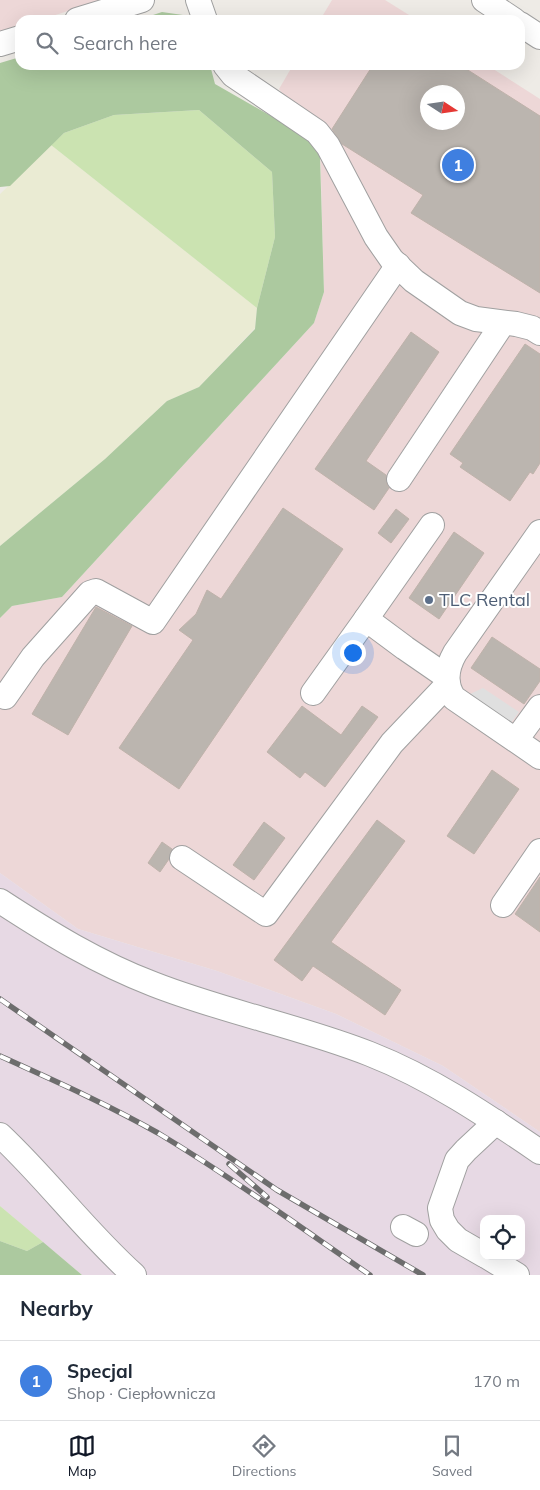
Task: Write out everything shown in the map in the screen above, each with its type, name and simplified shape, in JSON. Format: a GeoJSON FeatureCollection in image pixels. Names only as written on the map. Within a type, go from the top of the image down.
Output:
{"type":"FeatureCollection","features":[{"type":"Feature","properties":{"kind":"street"},"geometry":{"type":"LineString","coordinates":[[198,0],[203,15]]}},
{"type":"Feature","properties":{"kind":"street"},"geometry":{"type":"LineString","coordinates":[[484,0],[506,15]]}},
{"type":"Feature","properties":{"kind":"street"},"geometry":{"type":"LineString","coordinates":[[91,15],[126,2]]}},
{"type":"Feature","properties":{"kind":"street"},"geometry":{"type":"LineString","coordinates":[[525,27],[540,37]]}},
{"type":"Feature","properties":{"kind":"street"},"geometry":{"type":"LineString","coordinates":[[0,44],[15,40]]}},
{"type":"Feature","properties":{"kind":"street"},"geometry":{"type":"LineString","coordinates":[[229,70],[233,75],[317,132],[328,146],[376,237],[392,260],[414,281],[460,313],[476,319],[516,324],[532,328],[540,333]]}},
{"type":"Feature","properties":{"kind":"street"},"geometry":{"type":"LineString","coordinates":[[5,697],[33,657],[90,593],[96,591],[153,622],[398,265]]}},
{"type":"Feature","properties":{"kind":"street"},"geometry":{"type":"LineString","coordinates":[[399,479],[503,323]]}},
{"type":"Feature","properties":{"kind":"street"},"geometry":{"type":"LineString","coordinates":[[313,693],[432,525]]}},
{"type":"Feature","properties":{"kind":"street"},"geometry":{"type":"LineString","coordinates":[[540,532],[455,653],[449,668],[448,681],[454,698],[540,757]]}},
{"type":"Feature","properties":{"kind":"street"},"geometry":{"type":"LineString","coordinates":[[366,619],[448,681]]}},
{"type":"Feature","properties":{"kind":"street"},"geometry":{"type":"LineString","coordinates":[[182,858],[266,914],[392,743],[448,681]]}},
{"type":"Feature","properties":{"kind":"street"},"geometry":{"type":"LineString","coordinates":[[516,740],[540,707]]}},
{"type":"Feature","properties":{"kind":"street"},"geometry":{"type":"LineString","coordinates":[[503,905],[540,851]]}},
{"type":"Feature","properties":{"kind":"street"},"geometry":{"type":"LineString","coordinates":[[0,901],[63,941],[122,972],[193,998],[324,1037],[401,1067],[432,1083],[496,1122],[540,1152]]}},
{"type":"Feature","properties":{"kind":"street"},"geometry":{"type":"LineString","coordinates":[[480,1253],[458,1240],[448,1230],[442,1220],[440,1208],[458,1160],[496,1122]]}},
{"type":"Feature","properties":{"kind":"street"},"geometry":{"type":"LineString","coordinates":[[0,1135],[134,1275]]}},
{"type":"Feature","properties":{"kind":"street"},"geometry":{"type":"LineString","coordinates":[[492,1260],[517,1275]]}},
{"type":"Feature","properties":{"kind":"shaded area"},"geometry":{"type":"Polygon","coordinates":[[[0,0],[102,0],[56,15],[15,15],[15,28],[0,33],[0,0]]]}},
{"type":"Feature","properties":{"kind":"shaded area"},"geometry":{"type":"Polygon","coordinates":[[[332,0],[385,0],[409,15],[323,15],[332,0]]]}},
{"type":"Feature","properties":{"kind":"shaded area"},"geometry":{"type":"Polygon","coordinates":[[[290,70],[495,70],[540,99],[540,1132],[443,1066],[336,1014],[217,971],[78,929],[0,873],[0,618],[12,606],[62,597],[314,323],[324,292],[320,142],[279,89],[290,70]]]}},
{"type":"Feature","properties":{"kind":"shaded area"},"geometry":{"type":"Polygon","coordinates":[[[483,688],[519,712],[511,723],[468,695],[483,688]]]}},
{"type":"Feature","properties":{"kind":"shaded area"},"geometry":{"type":"Polygon","coordinates":[[[0,873],[78,929],[217,971],[336,1014],[443,1066],[540,1132],[540,1275],[82,1275],[0,1206],[0,873]]]}},
{"type":"Feature","properties":{"kind":"green space"},"geometry":{"type":"Polygon","coordinates":[[[162,12],[183,15],[153,15],[162,12]]]}},
{"type":"Feature","properties":{"kind":"green space"},"geometry":{"type":"Polygon","coordinates":[[[15,58],[15,70],[211,70],[215,84],[306,136],[320,156],[324,292],[314,323],[62,597],[12,606],[0,618],[0,546],[105,459],[167,401],[199,387],[255,329],[257,308],[275,237],[272,172],[199,110],[114,115],[64,133],[10,186],[0,187],[0,63],[15,58]]]}},
{"type":"Feature","properties":{"kind":"green space"},"geometry":{"type":"Polygon","coordinates":[[[199,110],[272,172],[275,237],[257,308],[51,145],[64,133],[114,115],[199,110]]]}},
{"type":"Feature","properties":{"kind":"green space"},"geometry":{"type":"Polygon","coordinates":[[[51,145],[257,308],[255,328],[199,387],[167,401],[105,459],[0,546],[0,194],[51,145]]]}},
{"type":"Feature","properties":{"kind":"green space"},"geometry":{"type":"Polygon","coordinates":[[[0,1206],[43,1242],[27,1251],[0,1241],[0,1206]]]}},
{"type":"Feature","properties":{"kind":"green space"},"geometry":{"type":"Polygon","coordinates":[[[0,1241],[27,1251],[43,1242],[82,1275],[0,1275],[0,1241]]]}},
{"type":"Feature","properties":{"kind":"building"},"geometry":{"type":"Polygon","coordinates":[[[370,70],[468,70],[540,116],[540,293],[411,213],[423,195],[342,144],[332,129],[370,70]]]}},
{"type":"Feature","properties":{"kind":"building"},"geometry":{"type":"Polygon","coordinates":[[[411,332],[439,352],[366,461],[386,475],[389,488],[374,510],[315,469],[411,332]]]}},
{"type":"Feature","properties":{"kind":"building"},"geometry":{"type":"Polygon","coordinates":[[[525,344],[540,354],[540,463],[533,474],[530,472],[510,501],[460,467],[463,463],[450,454],[525,344]]]}},
{"type":"Feature","properties":{"kind":"building"},"geometry":{"type":"Polygon","coordinates":[[[283,508],[343,549],[179,789],[119,748],[193,640],[179,630],[196,614],[207,590],[221,599],[283,508]]]}},
{"type":"Feature","properties":{"kind":"building"},"geometry":{"type":"Polygon","coordinates":[[[396,509],[409,519],[391,543],[378,533],[396,509]]]}},
{"type":"Feature","properties":{"kind":"building"},"geometry":{"type":"Polygon","coordinates":[[[454,532],[484,553],[439,619],[409,598],[454,532]]]}},
{"type":"Feature","properties":{"kind":"building"},"geometry":{"type":"Polygon","coordinates":[[[96,607],[132,626],[68,735],[32,714],[96,607]]]}},
{"type":"Feature","properties":{"kind":"building"},"geometry":{"type":"Polygon","coordinates":[[[492,637],[540,669],[540,681],[524,704],[471,668],[492,637]]]}},
{"type":"Feature","properties":{"kind":"building"},"geometry":{"type":"Polygon","coordinates":[[[302,706],[341,735],[362,706],[378,717],[325,787],[305,772],[300,778],[267,752],[302,706]]]}},
{"type":"Feature","properties":{"kind":"building"},"geometry":{"type":"Polygon","coordinates":[[[492,770],[519,789],[474,854],[447,836],[492,770]]]}},
{"type":"Feature","properties":{"kind":"building"},"geometry":{"type":"Polygon","coordinates":[[[377,820],[405,841],[331,942],[401,990],[385,1015],[313,966],[302,981],[274,960],[377,820]]]}},
{"type":"Feature","properties":{"kind":"building"},"geometry":{"type":"Polygon","coordinates":[[[264,822],[285,838],[254,880],[233,865],[264,822]]]}},
{"type":"Feature","properties":{"kind":"building"},"geometry":{"type":"Polygon","coordinates":[[[162,842],[172,849],[169,859],[160,872],[148,863],[162,842]]]}},
{"type":"Feature","properties":{"kind":"building"},"geometry":{"type":"Polygon","coordinates":[[[540,877],[540,932],[515,914],[540,877]]]}},
{"type":"Feature","properties":{"kind":"railway"},"geometry":{"type":"LineString","coordinates":[[0,999],[277,1190],[423,1275]]}},
{"type":"Feature","properties":{"kind":"railway"},"geometry":{"type":"LineString","coordinates":[[0,1056],[100,1102],[158,1133],[239,1185],[370,1275]]}},
{"type":"Feature","properties":{"kind":"railway"},"geometry":{"type":"LineString","coordinates":[[229,1164],[267,1197]]}},
{"type":"Feature","properties":{"kind":"place","name":"Specjal"},"geometry":{"type":"Point","coordinates":[458,165]}},
{"type":"Feature","properties":{"kind":"place","name":"TLC Rental"},"geometry":{"type":"Point","coordinates":[429,600]}}]}
